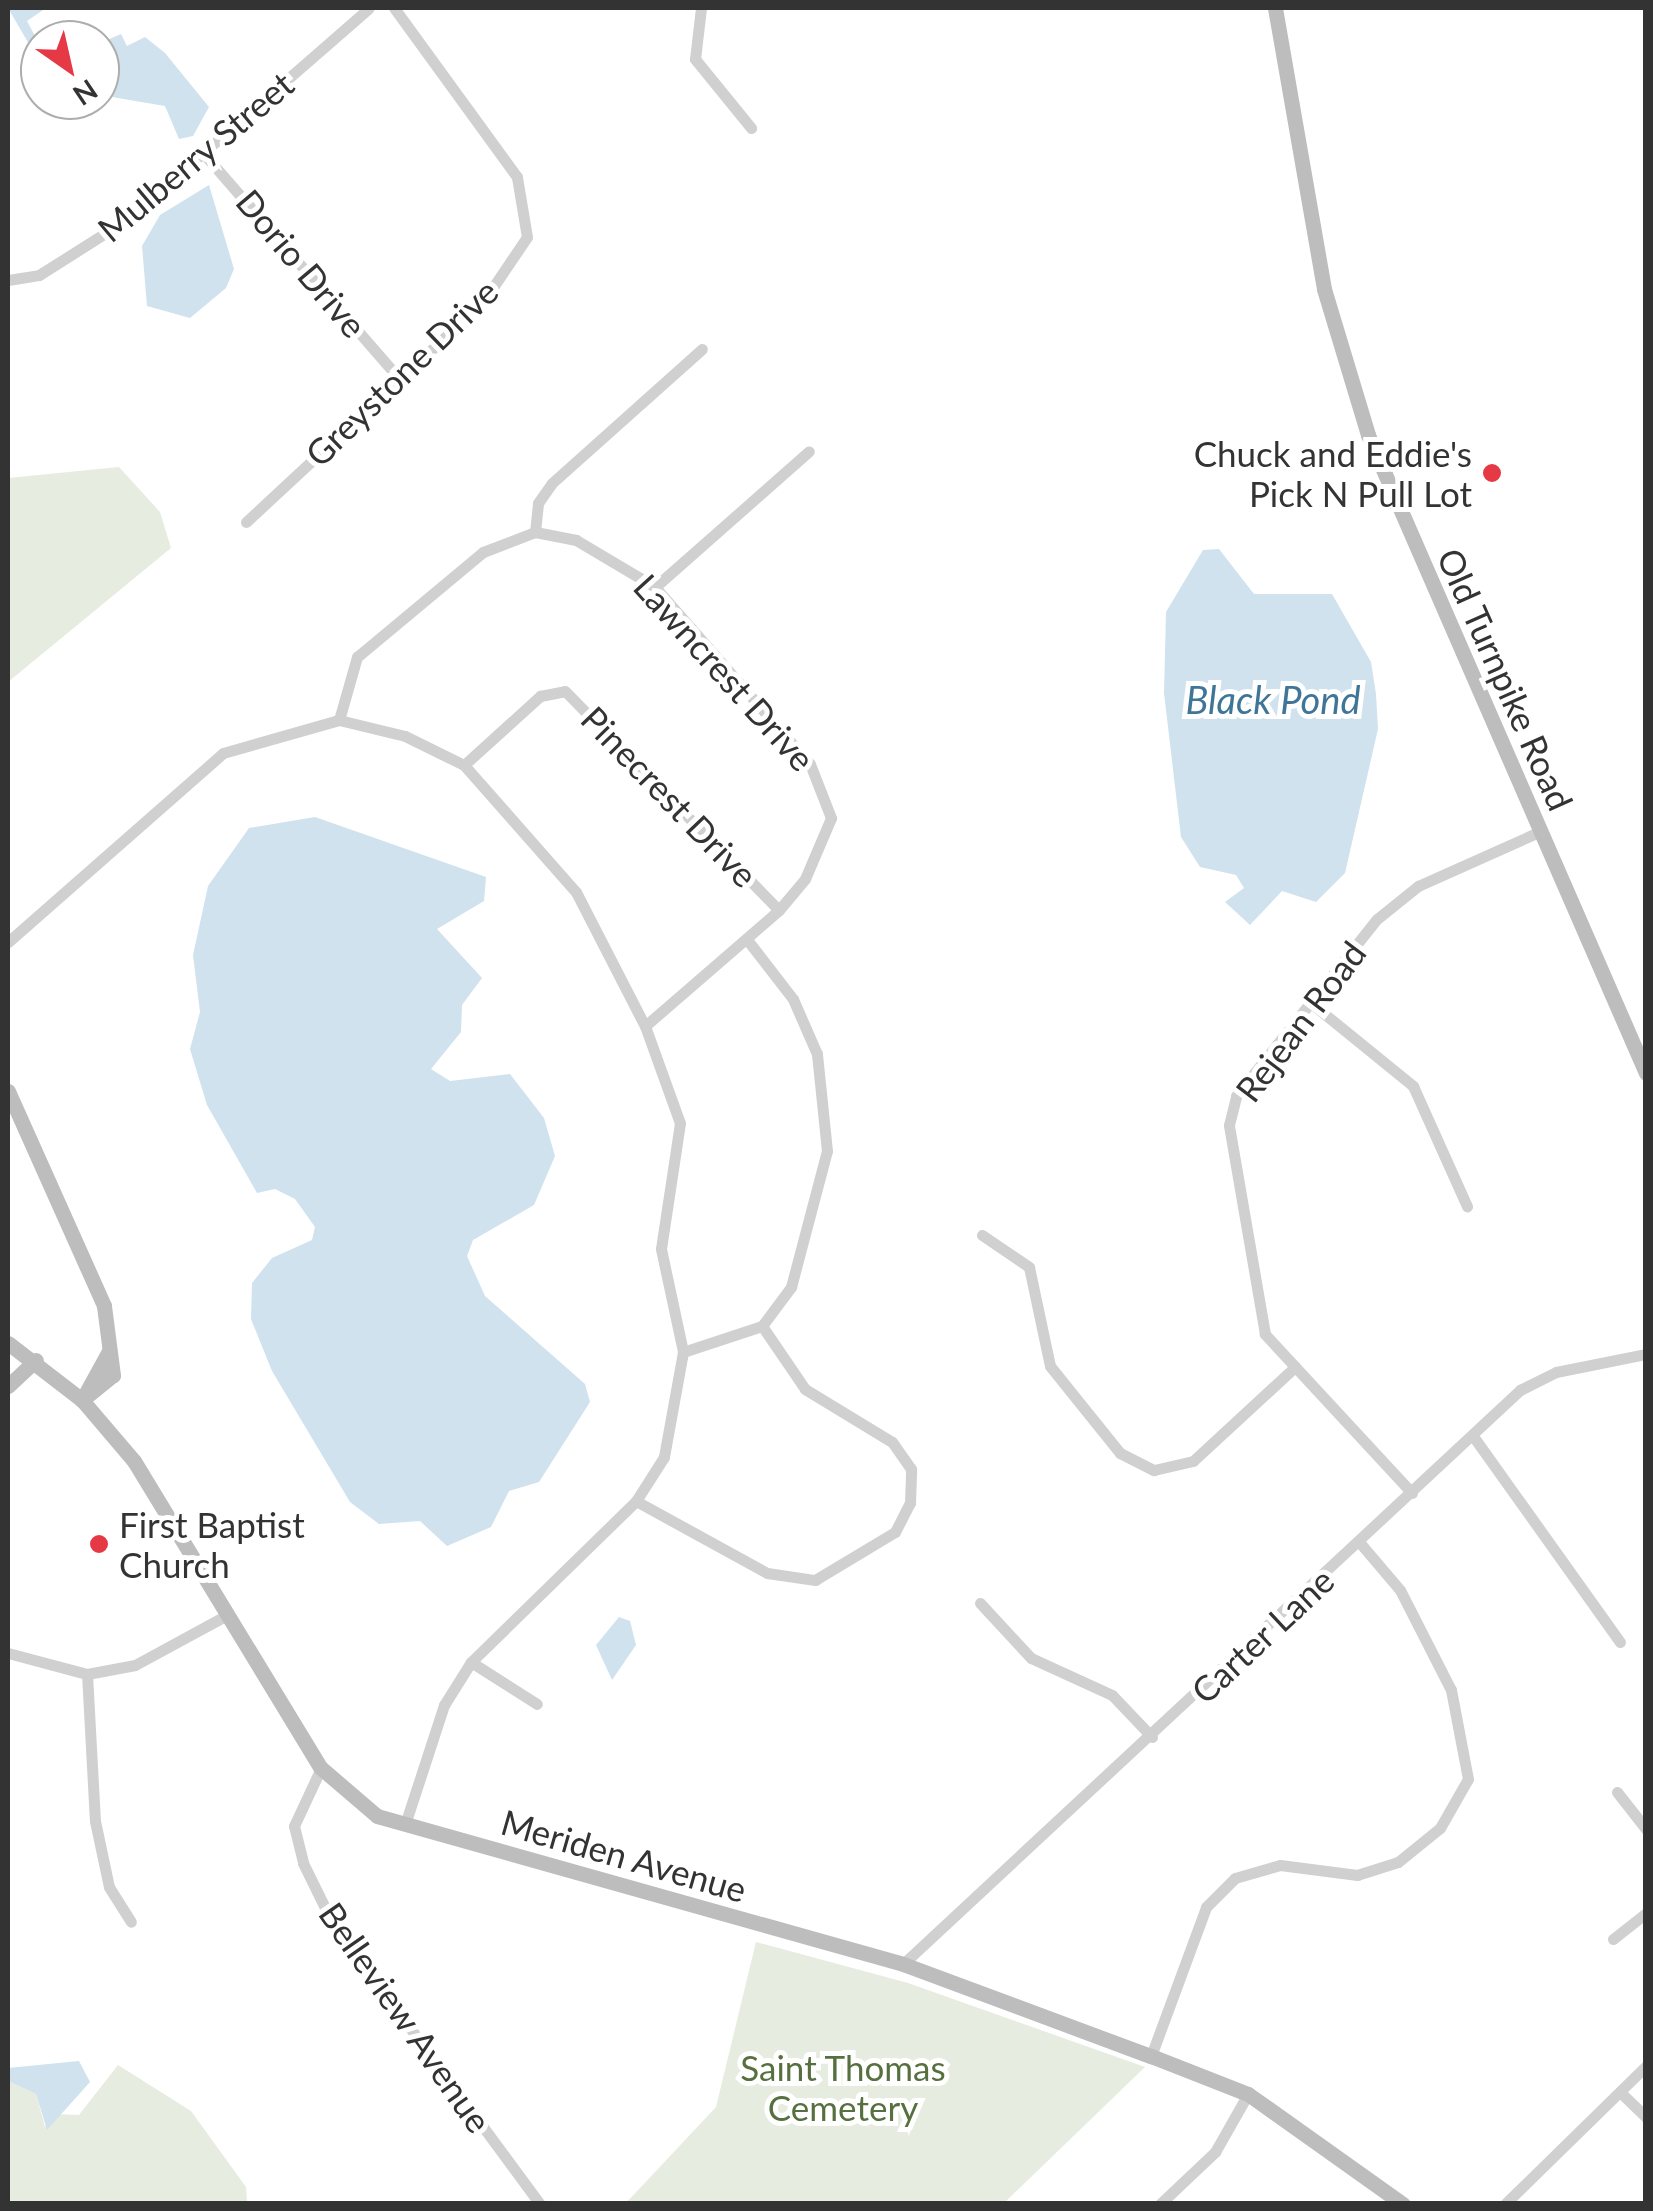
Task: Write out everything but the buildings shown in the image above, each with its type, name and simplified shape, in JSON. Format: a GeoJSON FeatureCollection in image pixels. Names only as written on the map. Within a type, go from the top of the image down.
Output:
{"type":"FeatureCollection","features":[{"type":"Feature","properties":{"kind":"main road","name":"Old Turnpike Road"},"geometry":{"type":"LineString","coordinates":[[1275,8],[1324,289],[1368,435],[1646,1073]]}},
{"type":"Feature","properties":{"kind":"main road"},"geometry":{"type":"LineString","coordinates":[[8,1092],[74,1222],[104,1306],[110,1351],[82,1400]]}},
{"type":"Feature","properties":{"kind":"main road","name":"Meriden Avenue"},"geometry":{"type":"LineString","coordinates":[[8,1343],[36,1360],[82,1400],[134,1461],[321,1768],[345,1794],[405,1824],[903,1964],[1152,2056],[1248,2094],[1403,2204]]}},
{"type":"Feature","properties":{"kind":"main road"},"geometry":{"type":"LineString","coordinates":[[8,1386],[36,1360]]}},
{"type":"Feature","properties":{"kind":"street","name":"Mulberry Street"},"geometry":{"type":"LineString","coordinates":[[8,280],[83,249],[204,154],[369,8]]}},
{"type":"Feature","properties":{"kind":"street","name":"Greystone Drive"},"geometry":{"type":"LineString","coordinates":[[246,522],[396,375],[483,302],[527,237],[517,177],[394,8]]}},
{"type":"Feature","properties":{"kind":"street"},"geometry":{"type":"LineString","coordinates":[[701,8],[695,60],[752,128]]}},
{"type":"Feature","properties":{"kind":"street","name":"Dorio Drive"},"geometry":{"type":"LineString","coordinates":[[204,154],[396,375]]}},
{"type":"Feature","properties":{"kind":"street"},"geometry":{"type":"LineString","coordinates":[[338,720],[357,657],[460,568],[536,532],[538,503],[552,483],[702,350]]}},
{"type":"Feature","properties":{"kind":"street"},"geometry":{"type":"LineString","coordinates":[[655,588],[809,451]]}},
{"type":"Feature","properties":{"kind":"street","name":"Lawncrest Drive"},"geometry":{"type":"LineString","coordinates":[[536,532],[620,560],[655,588],[810,764],[831,800],[828,834],[779,910],[749,942],[645,1026]]}},
{"type":"Feature","properties":{"kind":"street","name":"Pinecrest Drive"},"geometry":{"type":"LineString","coordinates":[[464,765],[540,696],[565,691],[779,910]]}},
{"type":"Feature","properties":{"kind":"street"},"geometry":{"type":"LineString","coordinates":[[8,942],[223,754],[338,720],[405,736],[464,765],[576,892],[645,1026],[680,1124],[661,1249],[683,1352],[664,1457],[636,1501],[471,1662],[444,1705],[405,1824]]}},
{"type":"Feature","properties":{"kind":"street","name":"Rejean Road"},"geometry":{"type":"LineString","coordinates":[[1412,1493],[1265,1334],[1256,1306],[1229,1125],[1236,1096],[1378,918],[1418,886],[1541,831]]}},
{"type":"Feature","properties":{"kind":"street"},"geometry":{"type":"LineString","coordinates":[[683,1352],[762,1326],[791,1287],[811,1227],[826,1096],[800,1012],[749,942]]}},
{"type":"Feature","properties":{"kind":"street"},"geometry":{"type":"LineString","coordinates":[[1311,1002],[1413,1086],[1467,1206]]}},
{"type":"Feature","properties":{"kind":"street"},"geometry":{"type":"LineString","coordinates":[[982,1235],[1029,1267],[1050,1366],[1120,1453],[1154,1470],[1193,1460],[1295,1367]]}},
{"type":"Feature","properties":{"kind":"street"},"geometry":{"type":"LineString","coordinates":[[636,1501],[767,1573],[815,1580],[895,1532],[910,1503],[911,1469],[892,1442],[804,1389],[762,1326]]}},
{"type":"Feature","properties":{"kind":"street","name":"Carter Lane"},"geometry":{"type":"LineString","coordinates":[[903,1964],[1152,1737],[1520,1390],[1556,1372],[1646,1354]]}},
{"type":"Feature","properties":{"kind":"street"},"geometry":{"type":"LineString","coordinates":[[1472,1436],[1620,1642]]}},
{"type":"Feature","properties":{"kind":"street"},"geometry":{"type":"LineString","coordinates":[[1152,2056],[1206,1907],[1235,1878],[1280,1865],[1357,1875],[1398,1862],[1440,1828],[1468,1779],[1451,1690],[1400,1590],[1360,1543]]}},
{"type":"Feature","properties":{"kind":"street"},"geometry":{"type":"LineString","coordinates":[[980,1603],[1031,1658],[1112,1695],[1152,1737]]}},
{"type":"Feature","properties":{"kind":"street"},"geometry":{"type":"LineString","coordinates":[[8,1653],[87,1674],[135,1665],[226,1615]]}},
{"type":"Feature","properties":{"kind":"street"},"geometry":{"type":"LineString","coordinates":[[471,1662],[538,1704]]}},
{"type":"Feature","properties":{"kind":"street"},"geometry":{"type":"LineString","coordinates":[[87,1674],[95,1821],[109,1887],[131,1922]]}},
{"type":"Feature","properties":{"kind":"street","name":"Belleview Avenue"},"geometry":{"type":"LineString","coordinates":[[321,1768],[294,1826],[310,1878],[332,1922],[540,2204]]}},
{"type":"Feature","properties":{"kind":"street"},"geometry":{"type":"LineString","coordinates":[[1617,1792],[1646,1829]]}},
{"type":"Feature","properties":{"kind":"street"},"geometry":{"type":"LineString","coordinates":[[1613,1939],[1646,1914]]}},
{"type":"Feature","properties":{"kind":"street"},"geometry":{"type":"LineString","coordinates":[[1505,2204],[1646,2066]]}},
{"type":"Feature","properties":{"kind":"street"},"geometry":{"type":"LineString","coordinates":[[1620,2092],[1646,2117]]}},
{"type":"Feature","properties":{"kind":"street"},"geometry":{"type":"LineString","coordinates":[[1160,2204],[1214,2152],[1248,2094]]}},
{"type":"Feature","properties":{"kind":"green space"},"geometry":{"type":"Polygon","coordinates":[[[119,467],[160,512],[171,548],[8,682],[8,478],[119,467]]]}},
{"type":"Feature","properties":{"kind":"green space","name":"Saint Thomas Cemetery"},"geometry":{"type":"Polygon","coordinates":[[[756,1942],[908,1983],[1145,2067],[1004,2203],[626,2203],[716,2107],[756,1942]]]}},
{"type":"Feature","properties":{"kind":"green space"},"geometry":{"type":"Polygon","coordinates":[[[118,2065],[191,2111],[246,2187],[247,2203],[8,2204],[8,2081],[36,2094],[45,2127],[53,2114],[79,2115],[118,2065]]]}},
{"type":"Feature","properties":{"kind":"water"},"geometry":{"type":"Polygon","coordinates":[[[8,8],[46,8],[28,20],[20,20],[20,29],[8,8]]]}},
{"type":"Feature","properties":{"kind":"water"},"geometry":{"type":"Polygon","coordinates":[[[120,34],[127,46],[145,37],[165,53],[209,107],[193,136],[179,139],[165,106],[120,98],[120,34]]]}},
{"type":"Feature","properties":{"kind":"water"},"geometry":{"type":"Polygon","coordinates":[[[209,185],[234,269],[226,288],[190,318],[147,306],[142,246],[160,215],[209,185]]]}},
{"type":"Feature","properties":{"kind":"water","name":"Black Pond"},"geometry":{"type":"Polygon","coordinates":[[[1219,549],[1254,594],[1332,594],[1371,662],[1376,694],[1378,729],[1345,873],[1316,902],[1282,891],[1250,925],[1225,902],[1244,888],[1236,875],[1200,867],[1181,837],[1164,693],[1166,612],[1203,550],[1219,549]]]}},
{"type":"Feature","properties":{"kind":"water"},"geometry":{"type":"Polygon","coordinates":[[[315,817],[486,877],[484,901],[437,929],[482,978],[462,1005],[461,1032],[431,1069],[450,1081],[510,1074],[544,1118],[555,1156],[534,1205],[473,1240],[467,1256],[485,1296],[585,1384],[590,1402],[539,1482],[509,1491],[491,1527],[447,1546],[420,1521],[379,1524],[350,1502],[272,1371],[251,1319],[252,1283],[272,1258],[312,1240],[315,1227],[295,1199],[275,1189],[257,1193],[207,1105],[190,1049],[200,1012],[193,955],[208,886],[249,828],[315,817]]]}},
{"type":"Feature","properties":{"kind":"water"},"geometry":{"type":"Polygon","coordinates":[[[619,1617],[630,1621],[636,1645],[612,1680],[596,1645],[619,1617]]]}},
{"type":"Feature","properties":{"kind":"water"},"geometry":{"type":"Polygon","coordinates":[[[79,2061],[90,2082],[47,2130],[36,2094],[8,2081],[8,2068],[79,2061]]]}},
{"type":"Feature","properties":{"kind":"place","name":"Chuck and Eddie's Pick N Pull Lot"},"geometry":{"type":"Point","coordinates":[1492,473]}},
{"type":"Feature","properties":{"kind":"place","name":"First Baptist Church"},"geometry":{"type":"Point","coordinates":[99,1544]}}]}
